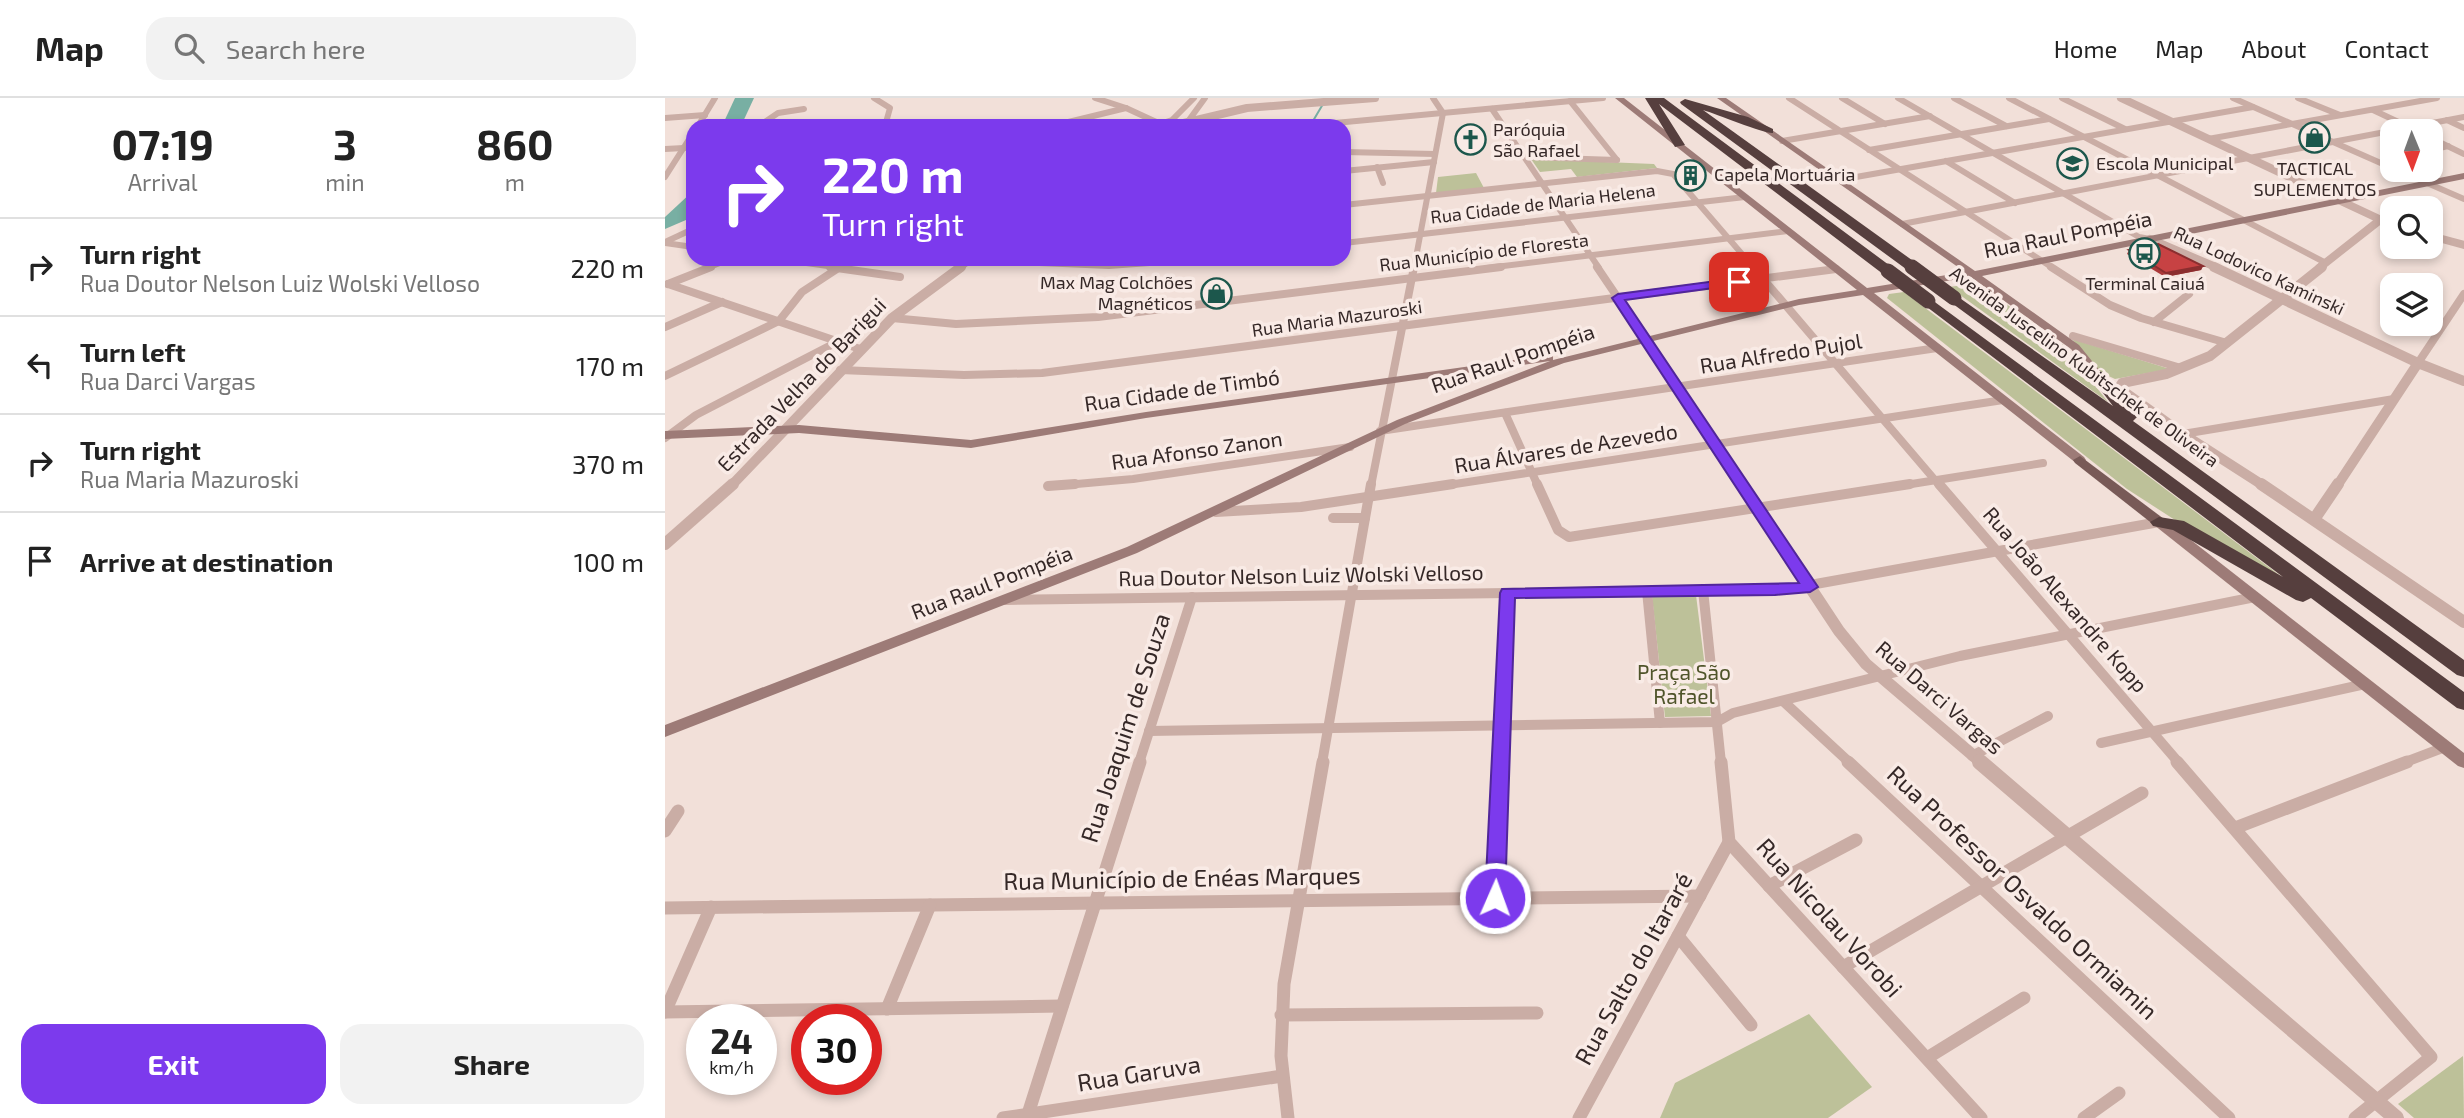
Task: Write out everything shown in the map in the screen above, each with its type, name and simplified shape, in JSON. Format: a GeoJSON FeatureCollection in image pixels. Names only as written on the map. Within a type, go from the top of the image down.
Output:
{"type":"FeatureCollection","features":[{"type":"Feature","properties":{"kind":"highway"},"geometry":{"type":"LineString","coordinates":[[1649,98],[1679,145]]}},
{"type":"Feature","properties":{"kind":"highway","name":"Avenida Juscelino Kubitschek de Oliveira"},"geometry":{"type":"LineString","coordinates":[[1657,98],[2464,703]]}},
{"type":"Feature","properties":{"kind":"highway"},"geometry":{"type":"LineString","coordinates":[[1681,98],[1751,122],[1769,131]]}},
{"type":"Feature","properties":{"kind":"highway","name":"Avenida Juscelino Kubitschek de Oliveira"},"geometry":{"type":"LineString","coordinates":[[1681,98],[2464,670]]}},
{"type":"Feature","properties":{"kind":"highway"},"geometry":{"type":"LineString","coordinates":[[2098,376],[2153,444]]}},
{"type":"Feature","properties":{"kind":"highway"},"geometry":{"type":"LineString","coordinates":[[2159,522],[2178,525],[2278,580],[2446,690]]}},
{"type":"Feature","properties":{"kind":"main road"},"geometry":{"type":"LineString","coordinates":[[1619,98],[2464,762]]}},
{"type":"Feature","properties":{"kind":"main road"},"geometry":{"type":"LineString","coordinates":[[1721,98],[2067,340],[2098,376]]}},
{"type":"Feature","properties":{"kind":"main road","name":"Rua Raul Pompéia"},"geometry":{"type":"LineString","coordinates":[[665,731],[1157,540],[1380,431],[1536,366],[1786,305],[1975,275],[2464,176]]}},
{"type":"Feature","properties":{"kind":"main road","name":"Rua Cidade de Timbó"},"geometry":{"type":"LineString","coordinates":[[666,436],[785,429],[971,444],[1129,417],[1501,365],[1536,366]]}},
{"type":"Feature","properties":{"kind":"street"},"geometry":{"type":"LineString","coordinates":[[702,119],[715,98]]}},
{"type":"Feature","properties":{"kind":"street"},"geometry":{"type":"LineString","coordinates":[[874,98],[890,108],[887,119]]}},
{"type":"Feature","properties":{"kind":"street"},"geometry":{"type":"LineString","coordinates":[[1095,98],[1107,99],[1149,119]]}},
{"type":"Feature","properties":{"kind":"street"},"geometry":{"type":"LineString","coordinates":[[1173,119],[1194,98]]}},
{"type":"Feature","properties":{"kind":"street"},"geometry":{"type":"LineString","coordinates":[[1190,119],[1205,98]]}},
{"type":"Feature","properties":{"kind":"street"},"geometry":{"type":"LineString","coordinates":[[1194,119],[1271,103],[1375,98]]}},
{"type":"Feature","properties":{"kind":"street"},"geometry":{"type":"LineString","coordinates":[[1288,1118],[1282,1076],[1281,1015],[1380,431],[1393,380],[1443,113],[1433,98]]}},
{"type":"Feature","properties":{"kind":"street"},"geometry":{"type":"LineString","coordinates":[[1351,122],[1550,100],[1603,98]]}},
{"type":"Feature","properties":{"kind":"street"},"geometry":{"type":"LineString","coordinates":[[1789,98],[2109,305],[2154,322],[2227,343]]}},
{"type":"Feature","properties":{"kind":"street"},"geometry":{"type":"LineString","coordinates":[[1843,98],[1885,124]]}},
{"type":"Feature","properties":{"kind":"street","name":"Rua Lodovico Kaminski"},"geometry":{"type":"LineString","coordinates":[[1898,98],[2139,237],[2166,244],[2418,363],[2464,381]]}},
{"type":"Feature","properties":{"kind":"street"},"geometry":{"type":"LineString","coordinates":[[1954,98],[2006,126]]}},
{"type":"Feature","properties":{"kind":"street"},"geometry":{"type":"LineString","coordinates":[[2009,98],[2326,264]]}},
{"type":"Feature","properties":{"kind":"street"},"geometry":{"type":"LineString","coordinates":[[2062,98],[2125,129]]}},
{"type":"Feature","properties":{"kind":"street"},"geometry":{"type":"LineString","coordinates":[[2121,98],[2380,220],[2210,356],[2159,376],[2122,383],[2119,386],[2121,392],[2183,435],[2315,518],[2464,622]]}},
{"type":"Feature","properties":{"kind":"street"},"geometry":{"type":"LineString","coordinates":[[2233,98],[2380,162]]}},
{"type":"Feature","properties":{"kind":"street"},"geometry":{"type":"LineString","coordinates":[[2298,98],[2340,115]]}},
{"type":"Feature","properties":{"kind":"street"},"geometry":{"type":"LineString","coordinates":[[2208,139],[2437,98]]}},
{"type":"Feature","properties":{"kind":"street"},"geometry":{"type":"LineString","coordinates":[[1524,156],[1617,160],[1570,101]]}},
{"type":"Feature","properties":{"kind":"street"},"geometry":{"type":"LineString","coordinates":[[1839,180],[2253,107]]}},
{"type":"Feature","properties":{"kind":"street"},"geometry":{"type":"LineString","coordinates":[[769,119],[778,113],[804,108]]}},
{"type":"Feature","properties":{"kind":"street"},"geometry":{"type":"LineString","coordinates":[[1081,119],[1126,108]]}},
{"type":"Feature","properties":{"kind":"street","name":"Rua Darci Vargas"},"geometry":{"type":"LineString","coordinates":[[1492,108],[1847,642],[1879,677],[2396,1118]]}},
{"type":"Feature","properties":{"kind":"street"},"geometry":{"type":"LineString","coordinates":[[2372,110],[2392,119]]}},
{"type":"Feature","properties":{"kind":"street"},"geometry":{"type":"LineString","coordinates":[[665,118],[705,115]]}},
{"type":"Feature","properties":{"kind":"street"},"geometry":{"type":"LineString","coordinates":[[1782,141],[1930,117]]}},
{"type":"Feature","properties":{"kind":"street"},"geometry":{"type":"LineString","coordinates":[[2443,121],[2464,117]]}},
{"type":"Feature","properties":{"kind":"street"},"geometry":{"type":"LineString","coordinates":[[1869,150],[2050,119]]}},
{"type":"Feature","properties":{"kind":"street"},"geometry":{"type":"LineString","coordinates":[[2447,120],[2464,128]]}},
{"type":"Feature","properties":{"kind":"street"},"geometry":{"type":"LineString","coordinates":[[1902,224],[2380,133]]}},
{"type":"Feature","properties":{"kind":"street"},"geometry":{"type":"LineString","coordinates":[[2443,144],[2464,154]]}},
{"type":"Feature","properties":{"kind":"street"},"geometry":{"type":"LineString","coordinates":[[665,177],[686,145]]}},
{"type":"Feature","properties":{"kind":"street"},"geometry":{"type":"LineString","coordinates":[[2443,147],[2448,146]]}},
{"type":"Feature","properties":{"kind":"street"},"geometry":{"type":"LineString","coordinates":[[665,149],[684,148]]}},
{"type":"Feature","properties":{"kind":"street"},"geometry":{"type":"LineString","coordinates":[[1351,152],[1435,158]]}},
{"type":"Feature","properties":{"kind":"street"},"geometry":{"type":"LineString","coordinates":[[1351,170],[1435,158]]}},
{"type":"Feature","properties":{"kind":"street"},"geometry":{"type":"LineString","coordinates":[[2376,160],[2380,159]]}},
{"type":"Feature","properties":{"kind":"street"},"geometry":{"type":"LineString","coordinates":[[1946,161],[2015,202]]}},
{"type":"Feature","properties":{"kind":"street"},"geometry":{"type":"LineString","coordinates":[[1377,167],[1383,183]]}},
{"type":"Feature","properties":{"kind":"street","name":"Rua João Alexandre Kopp"},"geometry":{"type":"LineString","coordinates":[[1542,184],[1667,171],[1673,174],[2431,1057],[2376,1101]]}},
{"type":"Feature","properties":{"kind":"street"},"geometry":{"type":"LineString","coordinates":[[2428,183],[2464,199]]}},
{"type":"Feature","properties":{"kind":"street"},"geometry":{"type":"LineString","coordinates":[[1351,204],[1542,184]]}},
{"type":"Feature","properties":{"kind":"street","name":"Rua Cidade de Maria Helena"},"geometry":{"type":"LineString","coordinates":[[1351,242],[1745,197]]}},
{"type":"Feature","properties":{"kind":"street","name":"Rua Município de Floresta"},"geometry":{"type":"LineString","coordinates":[[892,318],[956,324],[1074,319],[1788,231]]}},
{"type":"Feature","properties":{"kind":"street"},"geometry":{"type":"LineString","coordinates":[[665,243],[686,232]]}},
{"type":"Feature","properties":{"kind":"street"},"geometry":{"type":"LineString","coordinates":[[2443,239],[2464,245]]}},
{"type":"Feature","properties":{"kind":"street"},"geometry":{"type":"LineString","coordinates":[[665,243],[686,246]]}},
{"type":"Feature","properties":{"kind":"street"},"geometry":{"type":"LineString","coordinates":[[667,284],[712,266]]}},
{"type":"Feature","properties":{"kind":"street"},"geometry":{"type":"LineString","coordinates":[[824,266],[900,277]]}},
{"type":"Feature","properties":{"kind":"street"},"geometry":{"type":"LineString","coordinates":[[665,376],[779,321],[802,292],[840,266]]}},
{"type":"Feature","properties":{"kind":"street","name":"Estrada Velha do Barigui"},"geometry":{"type":"LineString","coordinates":[[665,544],[726,491],[892,318],[962,266]]}},
{"type":"Feature","properties":{"kind":"street","name":"Rua Maria Mazuroski"},"geometry":{"type":"LineString","coordinates":[[840,370],[1023,375],[1836,269]]}},
{"type":"Feature","properties":{"kind":"street"},"geometry":{"type":"LineString","coordinates":[[667,284],[860,349]]}},
{"type":"Feature","properties":{"kind":"street"},"geometry":{"type":"LineString","coordinates":[[2154,322],[2189,294]]}},
{"type":"Feature","properties":{"kind":"street"},"geometry":{"type":"LineString","coordinates":[[2315,518],[2464,294]]}},
{"type":"Feature","properties":{"kind":"street"},"geometry":{"type":"LineString","coordinates":[[665,327],[722,302]]}},
{"type":"Feature","properties":{"kind":"street"},"geometry":{"type":"LineString","coordinates":[[2073,336],[2181,368]]}},
{"type":"Feature","properties":{"kind":"street"},"geometry":{"type":"LineString","coordinates":[[666,436],[697,415],[839,341]]}},
{"type":"Feature","properties":{"kind":"street","name":"Rua Alfredo Pujol"},"geometry":{"type":"LineString","coordinates":[[1380,431],[1937,348]]}},
{"type":"Feature","properties":{"kind":"street"},"geometry":{"type":"LineString","coordinates":[[2183,435],[2394,399]]}},
{"type":"Feature","properties":{"kind":"street","name":"Rua Álvares de Azevedo"},"geometry":{"type":"LineString","coordinates":[[1216,512],[1284,509],[1369,497],[2003,400]]}},
{"type":"Feature","properties":{"kind":"street"},"geometry":{"type":"LineString","coordinates":[[1387,407],[1401,422]]}},
{"type":"Feature","properties":{"kind":"street"},"geometry":{"type":"LineString","coordinates":[[1505,413],[1557,530],[1565,536],[1574,537],[2043,463]]}},
{"type":"Feature","properties":{"kind":"street","name":"Rua Afonso Zanon"},"geometry":{"type":"LineString","coordinates":[[1048,486],[1133,479],[1350,447]]}},
{"type":"Feature","properties":{"kind":"street"},"geometry":{"type":"LineString","coordinates":[[1333,518],[1365,518]]}},
{"type":"Feature","properties":{"kind":"street","name":"Rua Doutor Nelson Luiz Wolski Velloso"},"geometry":{"type":"LineString","coordinates":[[1005,600],[1810,587],[2159,522]]}},
{"type":"Feature","properties":{"kind":"street"},"geometry":{"type":"LineString","coordinates":[[1050,583],[1068,598]]}},
{"type":"Feature","properties":{"kind":"street","name":"Rua Nicolau Vorobi"},"geometry":{"type":"LineString","coordinates":[[1703,590],[1729,842],[1981,1118]]}},
{"type":"Feature","properties":{"kind":"street"},"geometry":{"type":"LineString","coordinates":[[1647,591],[1660,723]]}},
{"type":"Feature","properties":{"kind":"street"},"geometry":{"type":"LineString","coordinates":[[1495,898],[1507,593]]}},
{"type":"Feature","properties":{"kind":"street","name":"Rua Joaquim de Souza"},"geometry":{"type":"LineString","coordinates":[[1028,1114],[1192,597]]}},
{"type":"Feature","properties":{"kind":"street"},"geometry":{"type":"LineString","coordinates":[[1149,731],[1717,722],[1733,713],[1960,656],[2255,597]]}},
{"type":"Feature","properties":{"kind":"street"},"geometry":{"type":"LineString","coordinates":[[2101,743],[2365,684]]}},
{"type":"Feature","properties":{"kind":"street","name":"Rua Professor Osvaldo Ormiamin"},"geometry":{"type":"LineString","coordinates":[[1783,701],[2229,1118]]}},
{"type":"Feature","properties":{"kind":"street"},"geometry":{"type":"LineString","coordinates":[[1972,756],[2048,716]]}},
{"type":"Feature","properties":{"kind":"street"},"geometry":{"type":"LineString","coordinates":[[2235,828],[2445,747]]}},
{"type":"Feature","properties":{"kind":"street"},"geometry":{"type":"LineString","coordinates":[[1843,967],[2142,793]]}},
{"type":"Feature","properties":{"kind":"street"},"geometry":{"type":"LineString","coordinates":[[665,831],[678,811]]}},
{"type":"Feature","properties":{"kind":"street"},"geometry":{"type":"LineString","coordinates":[[1769,886],[1856,840]]}},
{"type":"Feature","properties":{"kind":"street","name":"Rua Salto do Itararé"},"geometry":{"type":"LineString","coordinates":[[1579,1118],[1729,842]]}},
{"type":"Feature","properties":{"kind":"street","name":"Rua Município de Enéas Marques"},"geometry":{"type":"LineString","coordinates":[[665,908],[1700,896]]}},
{"type":"Feature","properties":{"kind":"street"},"geometry":{"type":"LineString","coordinates":[[887,1009],[930,905]]}},
{"type":"Feature","properties":{"kind":"street"},"geometry":{"type":"LineString","coordinates":[[711,907],[665,1012],[1062,1006]]}},
{"type":"Feature","properties":{"kind":"street"},"geometry":{"type":"LineString","coordinates":[[1678,936],[1751,1025]]}},
{"type":"Feature","properties":{"kind":"street"},"geometry":{"type":"LineString","coordinates":[[1927,1058],[2024,998]]}},
{"type":"Feature","properties":{"kind":"street"},"geometry":{"type":"LineString","coordinates":[[1281,1015],[1537,1013]]}},
{"type":"Feature","properties":{"kind":"street","name":"Rua Garuva"},"geometry":{"type":"LineString","coordinates":[[1003,1118],[1282,1076]]}},
{"type":"Feature","properties":{"kind":"street"},"geometry":{"type":"LineString","coordinates":[[2084,1118],[2119,1093]]}},
{"type":"Feature","properties":{"kind":"street"},"geometry":{"type":"LineString","coordinates":[[2355,1118],[2376,1101]]}},
{"type":"Feature","properties":{"kind":"green space"},"geometry":{"type":"Polygon","coordinates":[[[1531,159],[1654,164],[1657,168],[1577,177],[1571,169],[1540,172],[1531,159]]]}},
{"type":"Feature","properties":{"kind":"green space"},"geometry":{"type":"Polygon","coordinates":[[[1476,173],[1484,188],[1436,193],[1438,177],[1476,173]]]}},
{"type":"Feature","properties":{"kind":"green space"},"geometry":{"type":"Polygon","coordinates":[[[1977,283],[2063,345],[2108,402],[1949,287],[1977,283]]]}},
{"type":"Feature","properties":{"kind":"green space"},"geometry":{"type":"Polygon","coordinates":[[[1904,292],[2282,577],[2175,520],[2127,489],[1887,298],[1889,294],[1904,292]]]}},
{"type":"Feature","properties":{"kind":"green space"},"geometry":{"type":"Polygon","coordinates":[[[2072,339],[2170,369],[2115,379],[2100,372],[2072,339]]]}},
{"type":"Feature","properties":{"kind":"green space","name":"Praça São Rafael"},"geometry":{"type":"Polygon","coordinates":[[[1696,595],[1711,716],[1665,717],[1652,596],[1696,595]]]}},
{"type":"Feature","properties":{"kind":"green space"},"geometry":{"type":"Polygon","coordinates":[[[1809,1014],[1872,1087],[1828,1118],[1660,1118],[1675,1083],[1809,1014]]]}},
{"type":"Feature","properties":{"kind":"green space"},"geometry":{"type":"Polygon","coordinates":[[[2463,1056],[2464,1118],[2414,1118],[2398,1104],[2463,1056]]]}},
{"type":"Feature","properties":{"kind":"water"},"geometry":{"type":"Polygon","coordinates":[[[735,98],[754,98],[744,119],[725,119],[735,98]]]}},
{"type":"Feature","properties":{"kind":"water"},"geometry":{"type":"Polygon","coordinates":[[[686,198],[686,220],[665,229],[665,217],[686,198]]]}},
{"type":"Feature","properties":{"kind":"building"},"geometry":{"type":"Polygon","coordinates":[[[2158,244],[2203,266],[2166,273],[2129,250],[2158,244]]]}},
{"type":"Feature","properties":{"kind":"waterway"},"geometry":{"type":"LineString","coordinates":[[1314,119],[1323,104]]}},
{"type":"Feature","properties":{"kind":"place","name":"TACTICAL SUPLEMENTOS"},"geometry":{"type":"Point","coordinates":[2315,138]}},
{"type":"Feature","properties":{"kind":"place","name":"Paróquia São Rafael"},"geometry":{"type":"Point","coordinates":[1470,140]}},
{"type":"Feature","properties":{"kind":"place","name":"Escola Municipal"},"geometry":{"type":"Point","coordinates":[2073,164]}},
{"type":"Feature","properties":{"kind":"place","name":"Capela Mortuária"},"geometry":{"type":"Point","coordinates":[1691,175]}},
{"type":"Feature","properties":{"kind":"place","name":"Terminal Caiuá"},"geometry":{"type":"Point","coordinates":[2145,253]}},
{"type":"Feature","properties":{"kind":"place","name":"Max Mag Colchões Magnéticos"},"geometry":{"type":"Point","coordinates":[1216,293]}},
{"type":"Feature","properties":{"kind":"route"},"geometry":{"type":"LineString","coordinates":[[1495,898],[1507,593],[1775,590],[1810,587],[1618,298],[1739,282]]}}]}
